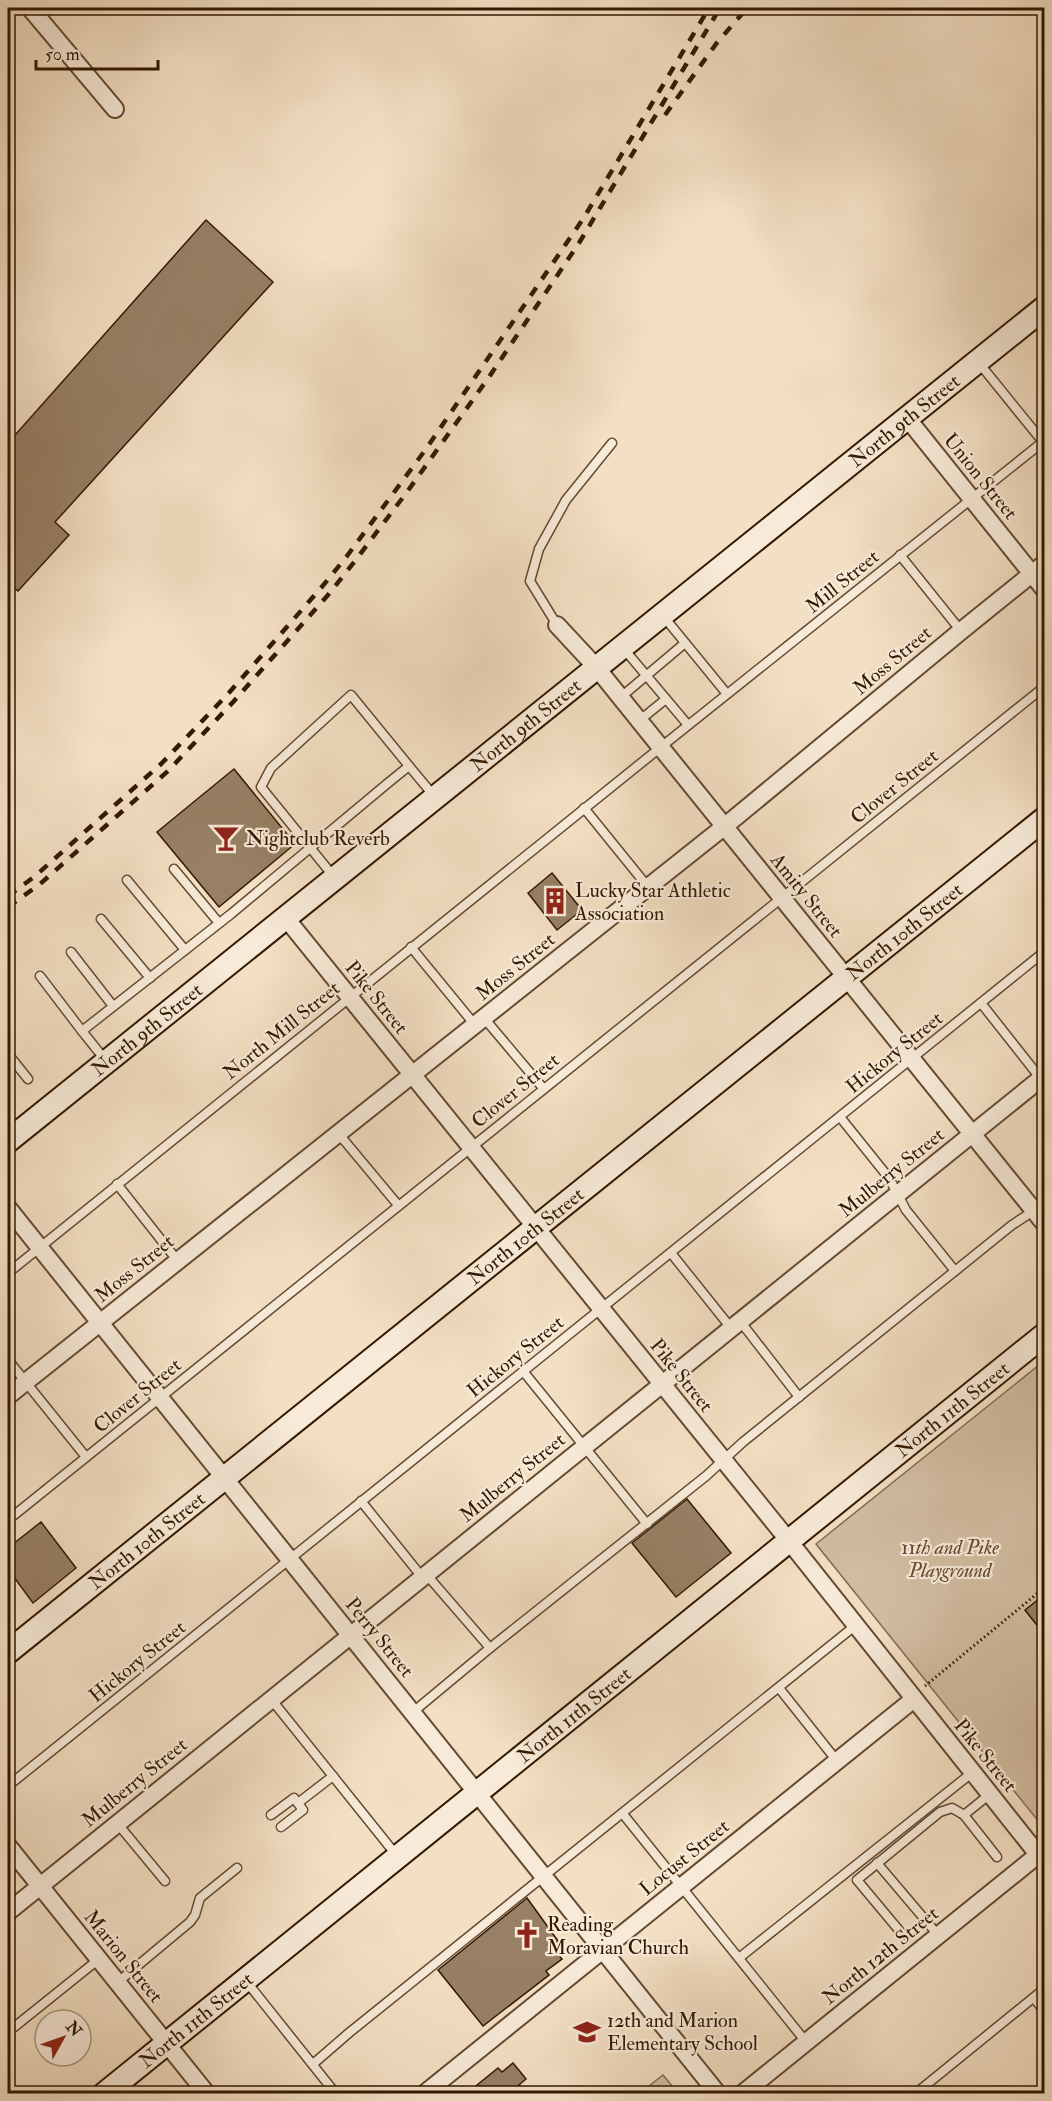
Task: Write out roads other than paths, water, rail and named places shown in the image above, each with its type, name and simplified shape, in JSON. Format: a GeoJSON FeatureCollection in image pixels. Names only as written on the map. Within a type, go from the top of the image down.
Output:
{"type":"FeatureCollection","features":[{"type":"Feature","properties":{"kind":"street"},"geometry":{"type":"LineString","coordinates":[[30,8],[116,109]]}},
{"type":"Feature","properties":{"kind":"street","name":"North 9th Street"},"geometry":{"type":"LineString","coordinates":[[8,1141],[1044,308]]}},
{"type":"Feature","properties":{"kind":"street","name":"Union Street"},"geometry":{"type":"LineString","coordinates":[[907,418],[972,499],[1038,569],[1044,589]]}},
{"type":"Feature","properties":{"kind":"street","name":"Moss Street"},"geometry":{"type":"LineString","coordinates":[[8,1396],[725,826],[1038,569]]}},
{"type":"Feature","properties":{"kind":"street","name":"Amity Street"},"geometry":{"type":"LineString","coordinates":[[557,625],[640,720],[972,1134],[1041,1213]]}},
{"type":"Feature","properties":{"kind":"street","name":"North 10th Street"},"geometry":{"type":"LineString","coordinates":[[8,1652],[1044,819]]}},
{"type":"Feature","properties":{"kind":"street","name":"Pike Street"},"geometry":{"type":"LineString","coordinates":[[285,917],[789,1541],[990,1794],[1043,1855]]}},
{"type":"Feature","properties":{"kind":"street","name":"Mulberry Street"},"geometry":{"type":"LineString","coordinates":[[8,1912],[1043,1078]]}},
{"type":"Feature","properties":{"kind":"street","name":"Perry Street"},"geometry":{"type":"LineString","coordinates":[[8,1208],[718,2094]]}},
{"type":"Feature","properties":{"kind":"street","name":"North 11th Street"},"geometry":{"type":"LineString","coordinates":[[104,2094],[1044,1335]]}},
{"type":"Feature","properties":{"kind":"street","name":"Locust Street"},"geometry":{"type":"LineString","coordinates":[[424,2094],[914,1699]]}},
{"type":"Feature","properties":{"kind":"street","name":"Marion Street"},"geometry":{"type":"LineString","coordinates":[[8,1846],[207,2094]]}},
{"type":"Feature","properties":{"kind":"street","name":"North 12th Street"},"geometry":{"type":"LineString","coordinates":[[742,2094],[938,1935],[1043,1855]]}},
{"type":"Feature","properties":{"kind":"lane"},"geometry":{"type":"LineString","coordinates":[[977,362],[1044,441]]}},
{"type":"Feature","properties":{"kind":"lane","name":"Mill Street"},"geometry":{"type":"LineString","coordinates":[[661,747],[1044,441]]}},
{"type":"Feature","properties":{"kind":"lane"},"geometry":{"type":"LineString","coordinates":[[557,625],[530,581],[539,549],[566,500],[612,443]]}},
{"type":"Feature","properties":{"kind":"lane"},"geometry":{"type":"LineString","coordinates":[[900,555],[961,631]]}},
{"type":"Feature","properties":{"kind":"lane"},"geometry":{"type":"LineString","coordinates":[[662,614],[727,694]]}},
{"type":"Feature","properties":{"kind":"lane"},"geometry":{"type":"LineString","coordinates":[[621,697],[685,643]]}},
{"type":"Feature","properties":{"kind":"lane"},"geometry":{"type":"LineString","coordinates":[[622,646],[688,725]]}},
{"type":"Feature","properties":{"kind":"lane","name":"Clover Street"},"geometry":{"type":"LineString","coordinates":[[8,1520],[1044,687]]}},
{"type":"Feature","properties":{"kind":"lane"},"geometry":{"type":"LineString","coordinates":[[334,877],[261,788],[271,768],[351,695],[435,797]]}},
{"type":"Feature","properties":{"kind":"lane"},"geometry":{"type":"LineString","coordinates":[[640,720],[666,699]]}},
{"type":"Feature","properties":{"kind":"lane","name":"North Mill Street"},"geometry":{"type":"LineString","coordinates":[[8,1273],[661,747]]}},
{"type":"Feature","properties":{"kind":"lane"},"geometry":{"type":"LineString","coordinates":[[82,1031],[219,923],[409,766]]}},
{"type":"Feature","properties":{"kind":"lane"},"geometry":{"type":"LineString","coordinates":[[584,808],[648,887]]}},
{"type":"Feature","properties":{"kind":"lane"},"geometry":{"type":"LineString","coordinates":[[174,869],[219,923]]}},
{"type":"Feature","properties":{"kind":"lane"},"geometry":{"type":"LineString","coordinates":[[128,880],[185,950]]}},
{"type":"Feature","properties":{"kind":"lane"},"geometry":{"type":"LineString","coordinates":[[100,919],[150,978]]}},
{"type":"Feature","properties":{"kind":"lane"},"geometry":{"type":"LineString","coordinates":[[411,947],[543,1088]]}},
{"type":"Feature","properties":{"kind":"lane"},"geometry":{"type":"LineString","coordinates":[[71,952],[113,1006]]}},
{"type":"Feature","properties":{"kind":"lane","name":"Hickory Street"},"geometry":{"type":"LineString","coordinates":[[8,1786],[1044,952]]}},
{"type":"Feature","properties":{"kind":"lane"},"geometry":{"type":"LineString","coordinates":[[40,976],[106,1061]]}},
{"type":"Feature","properties":{"kind":"lane"},"geometry":{"type":"LineString","coordinates":[[981,1004],[1043,1078]]}},
{"type":"Feature","properties":{"kind":"lane"},"geometry":{"type":"LineString","coordinates":[[8,1054],[28,1079]]}},
{"type":"Feature","properties":{"kind":"lane"},"geometry":{"type":"LineString","coordinates":[[840,1117],[889,1178],[906,1210],[955,1271]]}},
{"type":"Feature","properties":{"kind":"lane"},"geometry":{"type":"LineString","coordinates":[[339,1133],[398,1206]]}},
{"type":"Feature","properties":{"kind":"lane"},"geometry":{"type":"LineString","coordinates":[[117,1184],[177,1260]]}},
{"type":"Feature","properties":{"kind":"lane"},"geometry":{"type":"LineString","coordinates":[[413,1712],[1012,1225],[1041,1213]]}},
{"type":"Feature","properties":{"kind":"lane"},"geometry":{"type":"LineString","coordinates":[[671,1252],[799,1396]]}},
{"type":"Feature","properties":{"kind":"lane"},"geometry":{"type":"LineString","coordinates":[[8,1360],[86,1457]]}},
{"type":"Feature","properties":{"kind":"lane"},"geometry":{"type":"LineString","coordinates":[[523,1371],[647,1524]]}},
{"type":"Feature","properties":{"kind":"lane"},"geometry":{"type":"LineString","coordinates":[[361,1501],[490,1648]]}},
{"type":"Feature","properties":{"kind":"lane"},"geometry":{"type":"LineString","coordinates":[[313,2064],[856,1625]]}},
{"type":"Feature","properties":{"kind":"lane"},"geometry":{"type":"LineString","coordinates":[[779,1688],[837,1761]]}},
{"type":"Feature","properties":{"kind":"lane"},"geometry":{"type":"LineString","coordinates":[[271,1699],[398,1857]]}},
{"type":"Feature","properties":{"kind":"lane"},"geometry":{"type":"LineString","coordinates":[[739,1958],[973,1772]]}},
{"type":"Feature","properties":{"kind":"lane"},"geometry":{"type":"LineString","coordinates":[[298,1803],[333,1776]]}},
{"type":"Feature","properties":{"kind":"lane"},"geometry":{"type":"LineString","coordinates":[[964,1815],[990,1794]]}},
{"type":"Feature","properties":{"kind":"lane"},"geometry":{"type":"LineString","coordinates":[[271,1815],[294,1798],[303,1810],[281,1827]]}},
{"type":"Feature","properties":{"kind":"lane"},"geometry":{"type":"LineString","coordinates":[[903,1935],[857,1880],[877,1863],[939,1812],[952,1808],[964,1815],[997,1857]]}},
{"type":"Feature","properties":{"kind":"lane"},"geometry":{"type":"LineString","coordinates":[[623,1814],[806,2042]]}},
{"type":"Feature","properties":{"kind":"lane"},"geometry":{"type":"LineString","coordinates":[[117,1822],[165,1881]]}},
{"type":"Feature","properties":{"kind":"lane"},"geometry":{"type":"LineString","coordinates":[[877,1863],[938,1935]]}},
{"type":"Feature","properties":{"kind":"lane"},"geometry":{"type":"LineString","coordinates":[[118,1982],[190,1922],[200,1899],[237,1868]]}},
{"type":"Feature","properties":{"kind":"lane"},"geometry":{"type":"LineString","coordinates":[[8,2032],[99,1959]]}},
{"type":"Feature","properties":{"kind":"lane"},"geometry":{"type":"LineString","coordinates":[[245,1980],[336,2094]]}},
{"type":"Feature","properties":{"kind":"lane"},"geometry":{"type":"LineString","coordinates":[[915,2094],[1044,1989]]}},
{"type":"Feature","properties":{"kind":"lane"},"geometry":{"type":"LineString","coordinates":[[1034,1998],[1044,2011]]}},
{"type":"Feature","properties":{"kind":"railway"},"geometry":{"type":"LineString","coordinates":[[8,896],[34,877],[161,764],[227,695],[347,556],[426,449],[583,219],[709,8]]}},
{"type":"Feature","properties":{"kind":"railway"},"geometry":{"type":"LineString","coordinates":[[8,907],[40,884],[168,771],[234,701],[328,595],[355,561],[489,377],[579,243],[720,8]]}},
{"type":"Feature","properties":{"kind":"railway"},"geometry":{"type":"LineString","coordinates":[[665,115],[716,44],[747,8]]}},
{"type":"Feature","properties":{"kind":"place","name":"Nightclub Reverb"},"geometry":{"type":"Point","coordinates":[226,838]}},
{"type":"Feature","properties":{"kind":"place","name":"Lucky Star Athletic Association"},"geometry":{"type":"Point","coordinates":[555,901]}},
{"type":"Feature","properties":{"kind":"place","name":"Reading Moravian Church"},"geometry":{"type":"Point","coordinates":[527,1935]}},
{"type":"Feature","properties":{"kind":"place","name":"12th and Marion Elementary School"},"geometry":{"type":"Point","coordinates":[587,2032]}},
{"type":"Feature","properties":{"kind":"park label","name":"11th and Pike Playground"},"geometry":{"type":"Point","coordinates":[950,1558]}}]}
